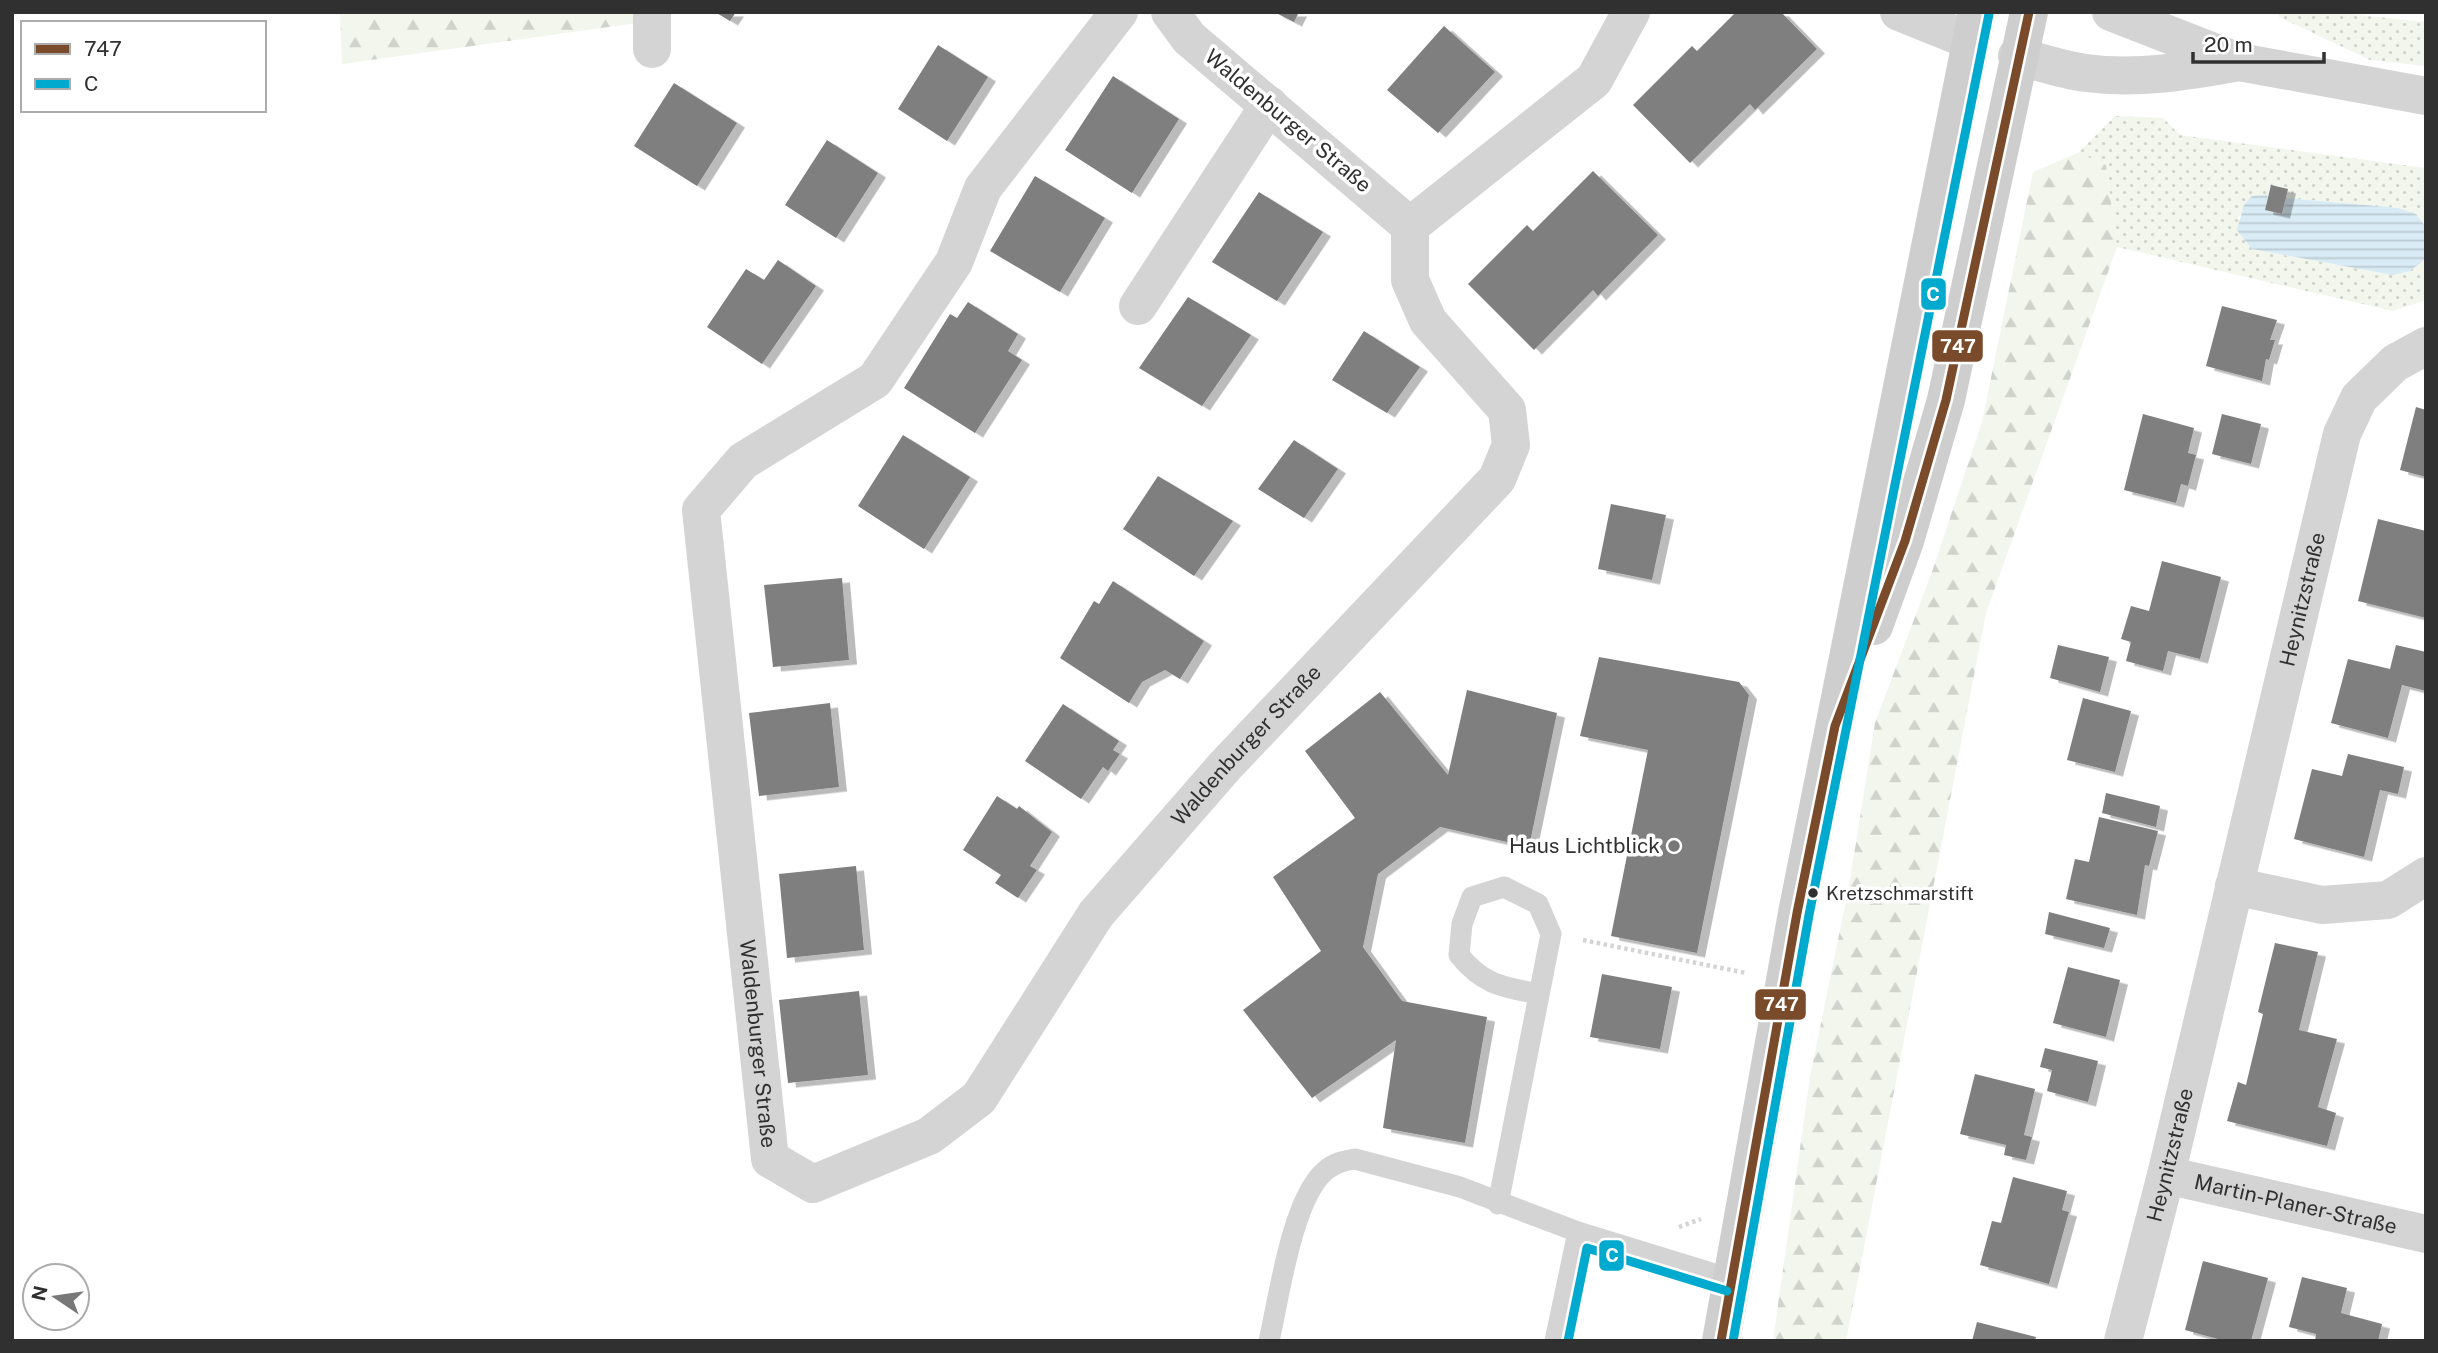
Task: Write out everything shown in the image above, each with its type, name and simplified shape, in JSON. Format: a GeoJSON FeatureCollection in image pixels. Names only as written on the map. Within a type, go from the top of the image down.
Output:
{"type":"FeatureCollection","features":[{"type":"Feature","properties":{"kind":"main road"},"geometry":{"type":"LineString","coordinates":[[1835,726],[1905,541],[1946,400],[2017,55],[2029,12]]}},
{"type":"Feature","properties":{"kind":"main road"},"geometry":{"type":"LineString","coordinates":[[1721,1341],[1797,913],[1974,26],[2017,55]]}},
{"type":"Feature","properties":{"kind":"street"},"geometry":{"type":"LineString","coordinates":[[652,12],[652,50]]}},
{"type":"Feature","properties":{"kind":"street","name":"Waldenburger Straße"},"geometry":{"type":"LineString","coordinates":[[1119,12],[983,188],[954,262],[875,380],[743,461],[701,510],[770,1159],[813,1184],[929,1136],[979,1098],[1096,914],[1224,766],[1497,479],[1511,445],[1507,410],[1428,321],[1410,280],[1410,226],[1189,38],[1170,12]]}},
{"type":"Feature","properties":{"kind":"street"},"geometry":{"type":"LineString","coordinates":[[1410,226],[1594,80],[1631,12]]}},
{"type":"Feature","properties":{"kind":"street"},"geometry":{"type":"LineString","coordinates":[[1899,12],[1974,26]]}},
{"type":"Feature","properties":{"kind":"street"},"geometry":{"type":"LineString","coordinates":[[2111,12],[2239,62],[2426,96]]}},
{"type":"Feature","properties":{"kind":"street"},"geometry":{"type":"LineString","coordinates":[[2017,55],[2077,72],[2109,74],[2174,74],[2239,62]]}},
{"type":"Feature","properties":{"kind":"street"},"geometry":{"type":"LineString","coordinates":[[1138,306],[1269,105]]}},
{"type":"Feature","properties":{"kind":"street","name":"Heynitzstraße"},"geometry":{"type":"LineString","coordinates":[[2123,1341],[2166,1175],[2342,434],[2359,398],[2395,363],[2426,346]]}},
{"type":"Feature","properties":{"kind":"street"},"geometry":{"type":"LineString","coordinates":[[2234,886],[2322,905],[2388,900],[2426,876]]}},
{"type":"Feature","properties":{"kind":"street","name":"Martin-Planer-Straße"},"geometry":{"type":"LineString","coordinates":[[2166,1175],[2426,1234]]}},
{"type":"Feature","properties":{"kind":"lane"},"geometry":{"type":"LineString","coordinates":[[1498,1203],[1551,934],[1538,904],[1504,887],[1472,897],[1462,924],[1459,955],[1475,974],[1501,987],[1539,994]]}},
{"type":"Feature","properties":{"kind":"lane"},"geometry":{"type":"LineString","coordinates":[[1269,1341],[1298,1214],[1323,1172],[1338,1162],[1354,1159],[1460,1187],[1577,1232],[1731,1279]]}},
{"type":"Feature","properties":{"kind":"lane"},"geometry":{"type":"LineString","coordinates":[[1555,1341],[1577,1232]]}},
{"type":"Feature","properties":{"kind":"path"},"geometry":{"type":"LineString","coordinates":[[1551,934],[1747,974]]}},
{"type":"Feature","properties":{"kind":"path"},"geometry":{"type":"LineString","coordinates":[[1744,987],[1748,960]]}},
{"type":"Feature","properties":{"kind":"path"},"geometry":{"type":"LineString","coordinates":[[1677,1228],[1704,1217]]}},
{"type":"Feature","properties":{"kind":"green space"},"geometry":{"type":"Polygon","coordinates":[[[340,12],[652,12],[652,21],[342,64],[340,12]]]}},
{"type":"Feature","properties":{"kind":"green space"},"geometry":{"type":"Polygon","coordinates":[[[2279,12],[2329,12],[2426,22],[2426,66],[2370,60],[2279,17],[2279,12]]]}},
{"type":"Feature","properties":{"kind":"green space"},"geometry":{"type":"Polygon","coordinates":[[[2115,116],[2163,118],[2180,135],[2426,168],[2426,227],[2416,214],[2398,208],[2286,198],[2282,214],[2265,210],[2268,196],[2252,196],[2238,218],[2252,249],[2392,275],[2424,260],[2426,255],[2426,300],[2393,311],[2117,247],[2106,165],[2078,153],[2115,116]]]}},
{"type":"Feature","properties":{"kind":"green space"},"geometry":{"type":"Polygon","coordinates":[[[2078,153],[2106,165],[2117,247],[1986,613],[1846,1341],[1773,1341],[1810,1077],[1849,886],[1875,723],[1933,569],[1982,422],[2033,172],[2078,153]]]}},
{"type":"Feature","properties":{"kind":"shaded area"},"geometry":{"type":"Polygon","coordinates":[[[2268,195],[2265,210],[2282,214],[2286,198],[2398,208],[2416,214],[2426,227],[2424,260],[2410,271],[2392,275],[2252,249],[2237,230],[2244,205],[2252,196],[2268,195]]]}},
{"type":"Feature","properties":{"kind":"building"},"geometry":{"type":"Polygon","coordinates":[[[715,12],[736,12],[730,21],[715,12]]]}},
{"type":"Feature","properties":{"kind":"building"},"geometry":{"type":"Polygon","coordinates":[[[1274,12],[1299,12],[1294,22],[1274,12]]]}},
{"type":"Feature","properties":{"kind":"building"},"geometry":{"type":"Polygon","coordinates":[[[1736,12],[1781,12],[1817,49],[1755,110],[1750,104],[1690,163],[1633,105],[1692,46],[1697,51],[1736,12]]]}},
{"type":"Feature","properties":{"kind":"building"},"geometry":{"type":"Polygon","coordinates":[[[1444,26],[1495,72],[1438,133],[1387,90],[1444,26]]]}},
{"type":"Feature","properties":{"kind":"building"},"geometry":{"type":"Polygon","coordinates":[[[938,45],[988,77],[947,141],[898,109],[938,45]]]}},
{"type":"Feature","properties":{"kind":"building"},"geometry":{"type":"Polygon","coordinates":[[[1113,76],[1179,119],[1132,193],[1065,150],[1113,76]]]}},
{"type":"Feature","properties":{"kind":"building"},"geometry":{"type":"Polygon","coordinates":[[[674,83],[737,123],[697,186],[634,146],[674,83]]]}},
{"type":"Feature","properties":{"kind":"building"},"geometry":{"type":"Polygon","coordinates":[[[827,140],[878,173],[836,238],[785,205],[827,140]]]}},
{"type":"Feature","properties":{"kind":"building"},"geometry":{"type":"Polygon","coordinates":[[[1593,171],[1658,235],[1598,296],[1593,290],[1534,350],[1468,284],[1527,225],[1533,231],[1593,171]]]}},
{"type":"Feature","properties":{"kind":"building"},"geometry":{"type":"Polygon","coordinates":[[[1035,176],[1105,218],[1060,292],[990,251],[1035,176]]]}},
{"type":"Feature","properties":{"kind":"building"},"geometry":{"type":"Polygon","coordinates":[[[2271,185],[2288,189],[2282,214],[2265,210],[2271,185]]]}},
{"type":"Feature","properties":{"kind":"building"},"geometry":{"type":"Polygon","coordinates":[[[1259,192],[1323,232],[1277,301],[1212,262],[1259,192]]]}},
{"type":"Feature","properties":{"kind":"building"},"geometry":{"type":"Polygon","coordinates":[[[778,260],[816,286],[762,364],[707,327],[746,269],[764,280],[778,260]]]}},
{"type":"Feature","properties":{"kind":"building"},"geometry":{"type":"Polygon","coordinates":[[[1188,297],[1251,335],[1202,406],[1139,368],[1188,297]]]}},
{"type":"Feature","properties":{"kind":"building"},"geometry":{"type":"Polygon","coordinates":[[[968,302],[1018,334],[1008,351],[1022,360],[975,433],[904,388],[950,314],[957,318],[968,302]]]}},
{"type":"Feature","properties":{"kind":"building"},"geometry":{"type":"Polygon","coordinates":[[[2222,306],[2277,320],[2270,340],[2275,340],[2269,360],[2266,359],[2262,381],[2206,366],[2222,306]]]}},
{"type":"Feature","properties":{"kind":"building"},"geometry":{"type":"Polygon","coordinates":[[[1364,331],[1420,367],[1387,413],[1332,380],[1364,331]]]}},
{"type":"Feature","properties":{"kind":"building"},"geometry":{"type":"Polygon","coordinates":[[[2416,407],[2426,410],[2426,477],[2400,470],[2416,407]]]}},
{"type":"Feature","properties":{"kind":"building"},"geometry":{"type":"Polygon","coordinates":[[[2143,414],[2194,428],[2188,453],[2196,455],[2188,486],[2181,484],[2176,503],[2124,490],[2143,414]]]}},
{"type":"Feature","properties":{"kind":"building"},"geometry":{"type":"Polygon","coordinates":[[[2222,414],[2261,424],[2251,464],[2212,454],[2222,414]]]}},
{"type":"Feature","properties":{"kind":"building"},"geometry":{"type":"Polygon","coordinates":[[[903,435],[970,477],[924,549],[858,506],[903,435]]]}},
{"type":"Feature","properties":{"kind":"building"},"geometry":{"type":"Polygon","coordinates":[[[1294,440],[1338,469],[1304,518],[1258,489],[1294,440]]]}},
{"type":"Feature","properties":{"kind":"building"},"geometry":{"type":"Polygon","coordinates":[[[1158,476],[1233,521],[1194,576],[1123,529],[1158,476]]]}},
{"type":"Feature","properties":{"kind":"building"},"geometry":{"type":"Polygon","coordinates":[[[1611,504],[1666,515],[1652,580],[1598,569],[1611,504]]]}},
{"type":"Feature","properties":{"kind":"building"},"geometry":{"type":"Polygon","coordinates":[[[2378,519],[2426,531],[2426,618],[2358,601],[2378,519]]]}},
{"type":"Feature","properties":{"kind":"building"},"geometry":{"type":"Polygon","coordinates":[[[2162,561],[2221,577],[2200,659],[2168,651],[2163,671],[2126,661],[2131,642],[2121,639],[2131,606],[2149,611],[2162,561]]]}},
{"type":"Feature","properties":{"kind":"building"},"geometry":{"type":"Polygon","coordinates":[[[842,578],[849,660],[773,667],[764,585],[842,578]]]}},
{"type":"Feature","properties":{"kind":"building"},"geometry":{"type":"Polygon","coordinates":[[[1113,581],[1204,641],[1180,679],[1165,670],[1142,682],[1129,703],[1060,658],[1094,601],[1099,604],[1113,581]]]}},
{"type":"Feature","properties":{"kind":"building"},"geometry":{"type":"Polygon","coordinates":[[[2058,645],[2109,657],[2100,692],[2050,678],[2058,645]]]}},
{"type":"Feature","properties":{"kind":"building"},"geometry":{"type":"Polygon","coordinates":[[[2396,645],[2426,652],[2426,691],[2402,685],[2388,738],[2331,723],[2348,659],[2390,669],[2396,645]]]}},
{"type":"Feature","properties":{"kind":"building"},"geometry":{"type":"Polygon","coordinates":[[[1599,657],[1739,682],[1749,695],[1697,953],[1611,936],[1648,750],[1580,736],[1599,657]]]}},
{"type":"Feature","properties":{"kind":"building"},"geometry":{"type":"Polygon","coordinates":[[[1467,690],[1557,713],[1529,847],[1440,827],[1378,874],[1363,947],[1402,1001],[1487,1017],[1465,1143],[1383,1128],[1396,1040],[1312,1098],[1243,1010],[1321,951],[1273,877],[1355,818],[1305,751],[1380,692],[1448,775],[1467,690]]]}},
{"type":"Feature","properties":{"kind":"building"},"geometry":{"type":"Polygon","coordinates":[[[2083,698],[2131,711],[2115,772],[2067,760],[2083,698]]]}},
{"type":"Feature","properties":{"kind":"building"},"geometry":{"type":"Polygon","coordinates":[[[830,703],[839,787],[759,796],[749,713],[830,703]]]}},
{"type":"Feature","properties":{"kind":"building"},"geometry":{"type":"Polygon","coordinates":[[[1063,704],[1119,741],[1113,750],[1120,754],[1108,771],[1103,767],[1081,799],[1025,761],[1063,704]]]}},
{"type":"Feature","properties":{"kind":"building"},"geometry":{"type":"Polygon","coordinates":[[[2348,754],[2404,767],[2398,794],[2380,790],[2364,857],[2294,839],[2312,769],[2342,776],[2348,754]]]}},
{"type":"Feature","properties":{"kind":"building"},"geometry":{"type":"Polygon","coordinates":[[[2106,793],[2160,806],[2156,827],[2102,813],[2106,793]]]}},
{"type":"Feature","properties":{"kind":"building"},"geometry":{"type":"Polygon","coordinates":[[[997,796],[1017,809],[1019,806],[1052,832],[1030,866],[1037,870],[1018,898],[995,883],[1001,875],[963,850],[997,796]]]}},
{"type":"Feature","properties":{"kind":"building"},"geometry":{"type":"Polygon","coordinates":[[[2099,817],[2158,831],[2149,866],[2145,865],[2137,915],[2066,899],[2075,859],[2089,862],[2099,817]]]}},
{"type":"Feature","properties":{"kind":"building"},"geometry":{"type":"Polygon","coordinates":[[[856,866],[864,950],[787,958],[779,874],[856,866]]]}},
{"type":"Feature","properties":{"kind":"building"},"geometry":{"type":"Polygon","coordinates":[[[2049,912],[2110,928],[2104,948],[2045,934],[2049,912]]]}},
{"type":"Feature","properties":{"kind":"building"},"geometry":{"type":"Polygon","coordinates":[[[2275,943],[2318,952],[2299,1030],[2337,1039],[2318,1107],[2336,1113],[2327,1146],[2227,1121],[2238,1082],[2246,1085],[2263,1014],[2258,1012],[2275,943]]]}},
{"type":"Feature","properties":{"kind":"building"},"geometry":{"type":"Polygon","coordinates":[[[2068,967],[2120,980],[2106,1037],[2053,1023],[2068,967]]]}},
{"type":"Feature","properties":{"kind":"building"},"geometry":{"type":"Polygon","coordinates":[[[1602,974],[1672,987],[1660,1049],[1590,1037],[1602,974]]]}},
{"type":"Feature","properties":{"kind":"building"},"geometry":{"type":"Polygon","coordinates":[[[859,991],[868,1075],[788,1083],[779,1000],[859,991]]]}},
{"type":"Feature","properties":{"kind":"building"},"geometry":{"type":"Polygon","coordinates":[[[2045,1048],[2098,1061],[2088,1102],[2047,1091],[2052,1070],[2040,1067],[2045,1048]]]}},
{"type":"Feature","properties":{"kind":"building"},"geometry":{"type":"Polygon","coordinates":[[[1975,1074],[2035,1089],[2024,1135],[2032,1137],[2026,1160],[2004,1155],[2006,1145],[1960,1134],[1975,1074]]]}},
{"type":"Feature","properties":{"kind":"building"},"geometry":{"type":"Polygon","coordinates":[[[2013,1177],[2067,1191],[2062,1210],[2069,1212],[2049,1284],[1980,1265],[1992,1221],[2001,1223],[2013,1177]]]}},
{"type":"Feature","properties":{"kind":"building"},"geometry":{"type":"Polygon","coordinates":[[[2203,1261],[2268,1278],[2251,1341],[2225,1341],[2185,1330],[2203,1261]]]}},
{"type":"Feature","properties":{"kind":"building"},"geometry":{"type":"Polygon","coordinates":[[[2302,1277],[2347,1288],[2341,1313],[2382,1324],[2378,1341],[2315,1341],[2316,1334],[2289,1327],[2302,1277]]]}},
{"type":"Feature","properties":{"kind":"building"},"geometry":{"type":"Polygon","coordinates":[[[1977,1322],[2036,1337],[2035,1341],[1972,1341],[1977,1322]]]}},
{"type":"Feature","properties":{"kind":"transit line","name":"747"},"geometry":{"type":"LineString","coordinates":[[1721,1341],[1797,913],[1835,726],[1905,541],[1946,400],[2029,12]]}},
{"type":"Feature","properties":{"kind":"transit line","name":"C"},"geometry":{"type":"LineString","coordinates":[[1733,1341],[1809,915],[1989,14]]}},
{"type":"Feature","properties":{"kind":"transit line","name":"C"},"geometry":{"type":"LineString","coordinates":[[1568,1341],[1587,1248],[1727,1291]]}},
{"type":"Feature","properties":{"kind":"place","name":"Haus Lichtblick"},"geometry":{"type":"Point","coordinates":[1674,846]}},
{"type":"Feature","properties":{"kind":"place","name":"Kretzschmarstift"},"geometry":{"type":"Point","coordinates":[1813,893]}}]}
